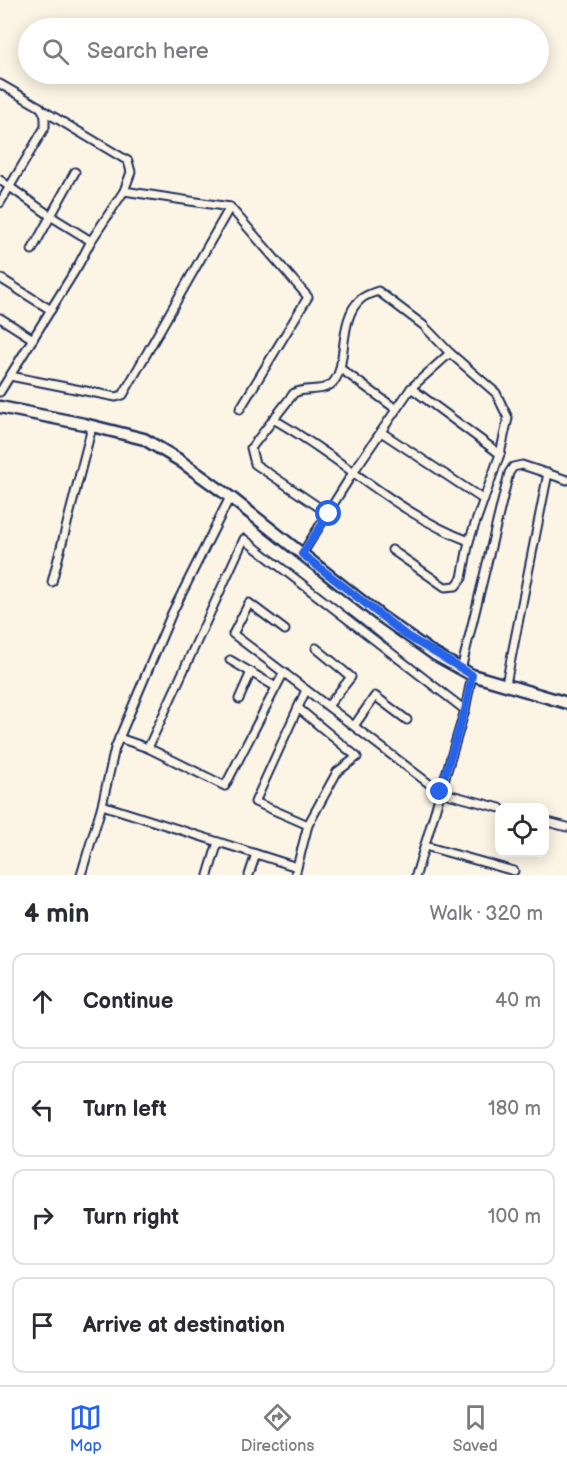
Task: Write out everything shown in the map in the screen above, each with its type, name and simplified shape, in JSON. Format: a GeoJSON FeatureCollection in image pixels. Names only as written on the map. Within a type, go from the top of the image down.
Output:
{"type":"FeatureCollection","features":[{"type":"Feature","properties":{"kind":"main road"},"geometry":{"type":"LineString","coordinates":[[0,407],[144,439],[179,460],[230,497],[407,636],[461,670],[529,693],[567,701]]}},
{"type":"Feature","properties":{"kind":"street"},"geometry":{"type":"LineString","coordinates":[[0,84],[129,161],[131,172],[124,191],[91,241],[0,392]]}},
{"type":"Feature","properties":{"kind":"street"},"geometry":{"type":"LineString","coordinates":[[0,203],[45,127],[44,111]]}},
{"type":"Feature","properties":{"kind":"street"},"geometry":{"type":"LineString","coordinates":[[32,250],[75,172]]}},
{"type":"Feature","properties":{"kind":"street"},"geometry":{"type":"LineString","coordinates":[[0,180],[91,241]]}},
{"type":"Feature","properties":{"kind":"street"},"geometry":{"type":"LineString","coordinates":[[124,191],[230,207],[308,297],[240,409]]}},
{"type":"Feature","properties":{"kind":"street"},"geometry":{"type":"LineString","coordinates":[[10,376],[116,397],[123,395],[230,207]]}},
{"type":"Feature","properties":{"kind":"street"},"geometry":{"type":"LineString","coordinates":[[0,278],[51,310]]}},
{"type":"Feature","properties":{"kind":"street"},"geometry":{"type":"LineString","coordinates":[[329,514],[255,464],[252,448],[294,393],[302,389],[329,387],[334,381],[341,369],[346,327],[351,313],[360,299],[378,291],[423,325],[450,354],[496,393],[508,418],[500,454],[469,541],[462,578],[456,586],[445,587],[392,550]]}},
{"type":"Feature","properties":{"kind":"street"},"geometry":{"type":"LineString","coordinates":[[0,318],[33,339]]}},
{"type":"Feature","properties":{"kind":"street"},"geometry":{"type":"LineString","coordinates":[[302,554],[354,471],[411,388],[450,354]]}},
{"type":"Feature","properties":{"kind":"street"},"geometry":{"type":"LineString","coordinates":[[341,369],[396,410]]}},
{"type":"Feature","properties":{"kind":"street"},"geometry":{"type":"LineString","coordinates":[[411,388],[500,454]]}},
{"type":"Feature","properties":{"kind":"street"},"geometry":{"type":"LineString","coordinates":[[273,420],[298,433],[406,508],[455,536],[469,541]]}},
{"type":"Feature","properties":{"kind":"street"},"geometry":{"type":"LineString","coordinates":[[52,582],[92,427]]}},
{"type":"Feature","properties":{"kind":"street"},"geometry":{"type":"LineString","coordinates":[[381,432],[484,500]]}},
{"type":"Feature","properties":{"kind":"street"},"geometry":{"type":"LineString","coordinates":[[461,670],[509,473],[513,467],[522,465],[567,480]]}},
{"type":"Feature","properties":{"kind":"street"},"geometry":{"type":"LineString","coordinates":[[506,684],[548,473]]}},
{"type":"Feature","properties":{"kind":"street"},"geometry":{"type":"LineString","coordinates":[[81,875],[102,806],[115,747],[172,613],[230,497]]}},
{"type":"Feature","properties":{"kind":"street"},"geometry":{"type":"LineString","coordinates":[[148,748],[244,539],[465,710]]}},
{"type":"Feature","properties":{"kind":"street"},"geometry":{"type":"LineString","coordinates":[[285,630],[249,603],[233,634],[440,792],[495,807]]}},
{"type":"Feature","properties":{"kind":"street"},"geometry":{"type":"LineString","coordinates":[[316,648],[351,677],[328,706]]}},
{"type":"Feature","properties":{"kind":"street"},"geometry":{"type":"LineString","coordinates":[[230,660],[276,687]]}},
{"type":"Feature","properties":{"kind":"street"},"geometry":{"type":"LineString","coordinates":[[239,699],[251,672]]}},
{"type":"Feature","properties":{"kind":"street"},"geometry":{"type":"LineString","coordinates":[[119,738],[148,748],[225,786],[284,672]]}},
{"type":"Feature","properties":{"kind":"street"},"geometry":{"type":"LineString","coordinates":[[416,875],[465,710],[472,675]]}},
{"type":"Feature","properties":{"kind":"street"},"geometry":{"type":"LineString","coordinates":[[306,690],[255,802],[308,825]]}},
{"type":"Feature","properties":{"kind":"street"},"geometry":{"type":"LineString","coordinates":[[354,726],[375,696],[407,720]]}},
{"type":"Feature","properties":{"kind":"street"},"geometry":{"type":"LineString","coordinates":[[102,806],[256,854],[296,871],[308,825],[337,772],[357,757],[298,708]]}},
{"type":"Feature","properties":{"kind":"street"},"geometry":{"type":"LineString","coordinates":[[549,822],[567,827]]}},
{"type":"Feature","properties":{"kind":"street"},"geometry":{"type":"LineString","coordinates":[[208,875],[218,842]]}},
{"type":"Feature","properties":{"kind":"street"},"geometry":{"type":"LineString","coordinates":[[425,846],[514,871]]}},
{"type":"Feature","properties":{"kind":"street"},"geometry":{"type":"LineString","coordinates":[[249,875],[256,854]]}},
{"type":"Feature","properties":{"kind":"route"},"geometry":{"type":"LineString","coordinates":[[329,514],[302,554],[407,636],[472,675],[465,710],[440,792]]}}]}
